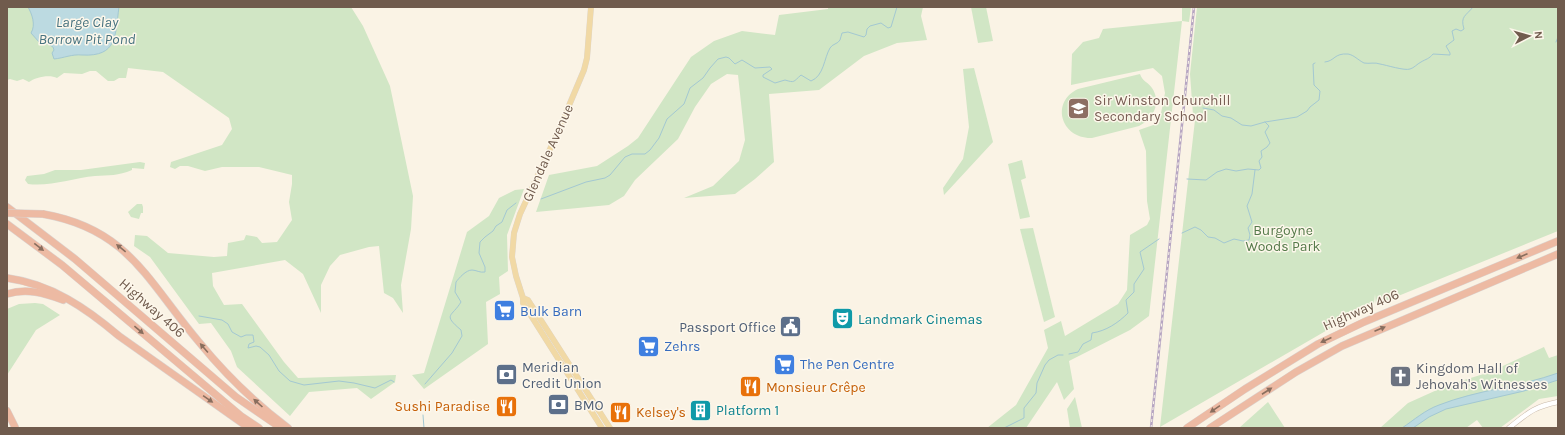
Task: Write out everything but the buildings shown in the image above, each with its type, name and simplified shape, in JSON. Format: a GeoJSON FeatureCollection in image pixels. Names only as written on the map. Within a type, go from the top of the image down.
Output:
{"type":"FeatureCollection","features":[{"type":"Feature","properties":{"kind":"highway","name":"Highway 406"},"geometry":{"type":"LineString","coordinates":[[7,208],[75,259],[236,397],[281,428]]}},
{"type":"Feature","properties":{"kind":"highway"},"geometry":{"type":"LineString","coordinates":[[7,213],[43,214],[64,218],[102,234],[126,251],[142,268],[184,324],[212,358],[255,400],[288,428]]}},
{"type":"Feature","properties":{"kind":"highway","name":"Highway 406"},"geometry":{"type":"LineString","coordinates":[[7,224],[62,265],[241,416],[259,428]]}},
{"type":"Feature","properties":{"kind":"highway","name":"Highway 406"},"geometry":{"type":"LineString","coordinates":[[1187,428],[1318,344],[1364,322],[1558,240]]}},
{"type":"Feature","properties":{"kind":"highway","name":"Highway 406"},"geometry":{"type":"LineString","coordinates":[[1210,428],[1296,372],[1342,346],[1558,254]]}},
{"type":"Feature","properties":{"kind":"highway"},"geometry":{"type":"LineString","coordinates":[[7,278],[28,282],[53,291],[73,302],[249,428]]}},
{"type":"Feature","properties":{"kind":"highway"},"geometry":{"type":"LineString","coordinates":[[7,294],[25,291],[42,293],[65,301],[99,320]]}},
{"type":"Feature","properties":{"kind":"highway"},"geometry":{"type":"LineString","coordinates":[[7,411],[15,427]]}},
{"type":"Feature","properties":{"kind":"main road","name":"Glendale Avenue"},"geometry":{"type":"LineString","coordinates":[[591,7],[587,58],[584,70],[557,134],[520,214],[514,233],[512,257],[523,303],[602,428]]}},
{"type":"Feature","properties":{"kind":"main road","name":"Glendale Avenue"},"geometry":{"type":"LineString","coordinates":[[523,298],[528,300],[610,428]]}},
{"type":"Feature","properties":{"kind":"main road"},"geometry":{"type":"LineString","coordinates":[[590,408],[596,406]]}},
{"type":"Feature","properties":{"kind":"main road"},"geometry":{"type":"LineString","coordinates":[[7,415],[15,427]]}},
{"type":"Feature","properties":{"kind":"street"},"geometry":{"type":"LineString","coordinates":[[1509,428],[1533,409],[1558,402]]}},
{"type":"Feature","properties":{"kind":"green space"},"geometry":{"type":"Polygon","coordinates":[[[7,7],[351,7],[363,26],[390,86],[413,196],[411,229],[401,285],[403,313],[393,298],[384,293],[379,246],[369,247],[340,255],[330,266],[321,285],[321,313],[303,274],[285,260],[212,273],[213,286],[224,305],[242,304],[284,362],[298,378],[396,375],[395,382],[371,399],[357,388],[309,392],[290,416],[237,367],[231,351],[211,323],[199,324],[150,257],[134,246],[135,235],[147,236],[168,253],[214,257],[227,256],[228,243],[244,240],[246,235],[257,237],[262,243],[277,242],[292,220],[289,202],[292,175],[259,167],[222,167],[205,171],[188,166],[180,166],[175,169],[170,167],[171,162],[222,145],[232,129],[229,118],[163,72],[128,68],[126,78],[119,78],[114,81],[108,81],[96,71],[90,71],[82,74],[64,73],[57,78],[51,76],[43,77],[29,82],[23,79],[17,81],[10,79],[7,80],[7,7]]]}},
{"type":"Feature","properties":{"kind":"green space"},"geometry":{"type":"Polygon","coordinates":[[[828,7],[923,7],[921,16],[927,40],[897,43],[864,56],[819,90],[769,94],[774,162],[735,194],[684,198],[713,186],[739,161],[745,140],[738,75],[727,74],[711,84],[695,107],[678,139],[635,180],[624,196],[609,205],[536,212],[549,175],[597,166],[638,138],[691,57],[714,41],[742,31],[775,35],[779,15],[828,9],[828,7]]]}},
{"type":"Feature","properties":{"kind":"green space"},"geometry":{"type":"Polygon","coordinates":[[[971,7],[986,7],[993,41],[978,43],[971,7]]]}},
{"type":"Feature","properties":{"kind":"green space"},"geometry":{"type":"Polygon","coordinates":[[[1182,7],[1191,7],[1189,22],[1182,21],[1182,7]]]}},
{"type":"Feature","properties":{"kind":"green space","name":"Burgoyne Woods Park"},"geometry":{"type":"Polygon","coordinates":[[[1197,7],[1558,7],[1558,231],[1376,305],[1375,294],[1374,303],[1160,427],[1195,120],[1193,115],[1190,74],[1197,7]]]}},
{"type":"Feature","properties":{"kind":"green space"},"geometry":{"type":"Polygon","coordinates":[[[1182,21],[1149,316],[1130,330],[1069,361],[1074,389],[1064,400],[1057,382],[1026,428],[987,428],[1016,405],[1048,348],[1044,330],[1061,321],[1065,336],[1118,304],[1127,290],[1130,235],[1147,225],[1150,219],[1147,201],[1146,151],[1139,130],[1159,123],[1165,93],[1162,76],[1153,68],[1071,85],[1072,54],[1083,42],[1099,38],[1103,29],[1182,21]]]}},
{"type":"Feature","properties":{"kind":"green space"},"geometry":{"type":"Polygon","coordinates":[[[974,68],[993,142],[944,195],[943,188],[963,159],[969,127],[963,69],[974,68]]]}},
{"type":"Feature","properties":{"kind":"green space"},"geometry":{"type":"Polygon","coordinates":[[[1140,74],[1152,88],[1156,99],[1156,105],[1152,115],[1144,123],[1139,126],[1092,138],[1081,137],[1073,133],[1067,126],[1063,119],[1062,110],[1064,102],[1069,95],[1078,89],[1140,74]]]}},
{"type":"Feature","properties":{"kind":"green space"},"geometry":{"type":"Polygon","coordinates":[[[1022,160],[1026,178],[1021,180],[1030,217],[1020,219],[1008,164],[1022,160]]]}},
{"type":"Feature","properties":{"kind":"green space"},"geometry":{"type":"Polygon","coordinates":[[[140,162],[145,163],[144,169],[132,168],[132,170],[118,174],[36,185],[28,184],[25,180],[27,176],[44,174],[55,170],[81,170],[140,162]]]}},
{"type":"Feature","properties":{"kind":"green space"},"geometry":{"type":"Polygon","coordinates":[[[524,189],[507,235],[508,271],[499,277],[500,294],[486,302],[488,344],[424,389],[412,375],[424,373],[467,232],[489,216],[499,198],[515,190],[524,189]]]}},
{"type":"Feature","properties":{"kind":"green space"},"geometry":{"type":"Polygon","coordinates":[[[137,204],[142,204],[143,207],[143,213],[141,213],[139,219],[131,217],[128,212],[137,204]]]}},
{"type":"Feature","properties":{"kind":"green space"},"geometry":{"type":"Polygon","coordinates":[[[1033,228],[1055,317],[1044,322],[1020,229],[1033,228]]]}},
{"type":"Feature","properties":{"kind":"green space"},"geometry":{"type":"Polygon","coordinates":[[[19,304],[43,304],[60,315],[36,330],[7,375],[7,309],[19,304]]]}},
{"type":"Feature","properties":{"kind":"green space"},"geometry":{"type":"Polygon","coordinates":[[[1544,347],[1549,358],[1558,355],[1558,396],[1539,399],[1500,428],[1483,428],[1477,420],[1466,428],[1380,428],[1408,403],[1448,385],[1490,372],[1544,347]]]}},
{"type":"Feature","properties":{"kind":"green space"},"geometry":{"type":"Polygon","coordinates":[[[1075,397],[1082,428],[1070,428],[1067,409],[1075,397]]]}},
{"type":"Feature","properties":{"kind":"green space"},"geometry":{"type":"Polygon","coordinates":[[[1268,402],[1285,428],[1239,428],[1268,402]]]}},
{"type":"Feature","properties":{"kind":"water","name":"Large Clay Borrow Pit Pond"},"geometry":{"type":"Polygon","coordinates":[[[28,7],[119,7],[115,35],[108,48],[102,52],[94,55],[75,55],[54,59],[52,53],[54,50],[53,47],[39,42],[31,33],[33,23],[28,7]]]}},
{"type":"Feature","properties":{"kind":"water"},"geometry":{"type":"Polygon","coordinates":[[[1558,373],[1558,380],[1524,391],[1446,409],[1429,417],[1413,428],[1402,428],[1429,410],[1453,400],[1528,382],[1558,373]]]}},
{"type":"Feature","properties":{"kind":"waterway"},"geometry":{"type":"LineString","coordinates":[[541,199],[586,182],[605,178],[610,175],[625,157],[632,154],[645,154],[659,138],[667,119],[684,104],[690,88],[703,78],[718,59],[726,57],[735,64],[742,60],[755,68],[770,67],[772,69],[763,75],[763,77],[775,83],[785,80],[794,81],[801,75],[811,81],[819,75],[830,48],[839,41],[842,33],[848,32],[864,37],[870,26],[881,23],[888,28],[891,27],[897,7]]}},
{"type":"Feature","properties":{"kind":"waterway"},"geometry":{"type":"LineString","coordinates":[[1325,62],[1337,56],[1348,54],[1364,63],[1378,63],[1400,69],[1410,69],[1433,54],[1450,55],[1446,46],[1454,40],[1452,31],[1456,29],[1461,31],[1464,29],[1463,19],[1473,7]]}},
{"type":"Feature","properties":{"kind":"waterway"},"geometry":{"type":"LineString","coordinates":[[1556,42],[1558,37]]}},
{"type":"Feature","properties":{"kind":"waterway"},"geometry":{"type":"LineString","coordinates":[[1203,108],[1214,110],[1222,116],[1231,118],[1242,125],[1251,126],[1265,122],[1297,117],[1307,111],[1319,100],[1320,91],[1314,85],[1313,64],[1315,63]]}},
{"type":"Feature","properties":{"kind":"waterway"},"geometry":{"type":"LineString","coordinates":[[1187,179],[1206,180],[1217,172],[1226,169],[1236,171],[1248,169],[1259,170],[1261,168],[1259,161],[1262,157],[1261,151],[1270,143],[1265,132],[1269,126],[1265,122]]}},
{"type":"Feature","properties":{"kind":"waterway"},"geometry":{"type":"LineString","coordinates":[[1182,233],[1195,227],[1201,230],[1208,237],[1215,238],[1224,243],[1234,239],[1243,241],[1249,240],[1250,235],[1248,228],[1252,222],[1247,206],[1252,194],[1255,170]]}},
{"type":"Feature","properties":{"kind":"waterway"},"geometry":{"type":"LineString","coordinates":[[425,384],[452,353],[462,336],[461,330],[450,318],[461,302],[455,292],[456,282],[467,271],[474,270],[485,272],[485,267],[479,253],[480,242],[502,222],[507,210],[516,203]]}},
{"type":"Feature","properties":{"kind":"waterway"},"geometry":{"type":"LineString","coordinates":[[1069,354],[1078,352],[1083,344],[1091,340],[1092,333],[1112,326],[1128,313],[1126,300],[1134,292],[1134,284],[1144,269],[1140,252],[1159,239]]}},
{"type":"Feature","properties":{"kind":"waterway"},"geometry":{"type":"LineString","coordinates":[[199,316],[222,320],[228,324],[232,332],[241,337],[253,335],[254,342],[249,344],[248,348],[256,346],[260,347],[269,355],[279,371],[290,381],[304,385],[339,381],[375,388],[391,380],[394,382]]}},
{"type":"Feature","properties":{"kind":"waterway"},"geometry":{"type":"LineString","coordinates":[[1004,428],[1024,418],[1024,408],[1036,393],[1037,383],[1045,365],[1049,360],[1058,355],[1063,355]]}},
{"type":"Feature","properties":{"kind":"waterway"},"geometry":{"type":"LineString","coordinates":[[423,415],[424,428]]}},
{"type":"Feature","properties":{"kind":"railway"},"geometry":{"type":"LineString","coordinates":[[1151,428],[1194,7]]}},
{"type":"Feature","properties":{"kind":"place","name":"Sir Winston Churchill Secondary School"},"geometry":{"type":"Point","coordinates":[1078,108]}},
{"type":"Feature","properties":{"kind":"place","name":"Bulk Barn"},"geometry":{"type":"Point","coordinates":[505,311]}},
{"type":"Feature","properties":{"kind":"place","name":"Landmark Cinemas"},"geometry":{"type":"Point","coordinates":[843,319]}},
{"type":"Feature","properties":{"kind":"place","name":"Passport Office"},"geometry":{"type":"Point","coordinates":[791,327]}},
{"type":"Feature","properties":{"kind":"place","name":"Zehrs"},"geometry":{"type":"Point","coordinates":[648,346]}},
{"type":"Feature","properties":{"kind":"place","name":"The Pen Centre"},"geometry":{"type":"Point","coordinates":[785,364]}},
{"type":"Feature","properties":{"kind":"place","name":"Meridian Credit Union"},"geometry":{"type":"Point","coordinates":[506,375]}},
{"type":"Feature","properties":{"kind":"place","name":"Kingdom Hall of Jehovah's Witnesses"},"geometry":{"type":"Point","coordinates":[1401,376]}},
{"type":"Feature","properties":{"kind":"place","name":"Monsieur Crêpe"},"geometry":{"type":"Point","coordinates":[751,387]}},
{"type":"Feature","properties":{"kind":"place","name":"BMO"},"geometry":{"type":"Point","coordinates":[559,405]}},
{"type":"Feature","properties":{"kind":"place","name":"Sushi Paradise"},"geometry":{"type":"Point","coordinates":[506,406]}},
{"type":"Feature","properties":{"kind":"place","name":"Platform 1"},"geometry":{"type":"Point","coordinates":[700,410]}},
{"type":"Feature","properties":{"kind":"place","name":"Kelsey's"},"geometry":{"type":"Point","coordinates":[620,412]}}]}
